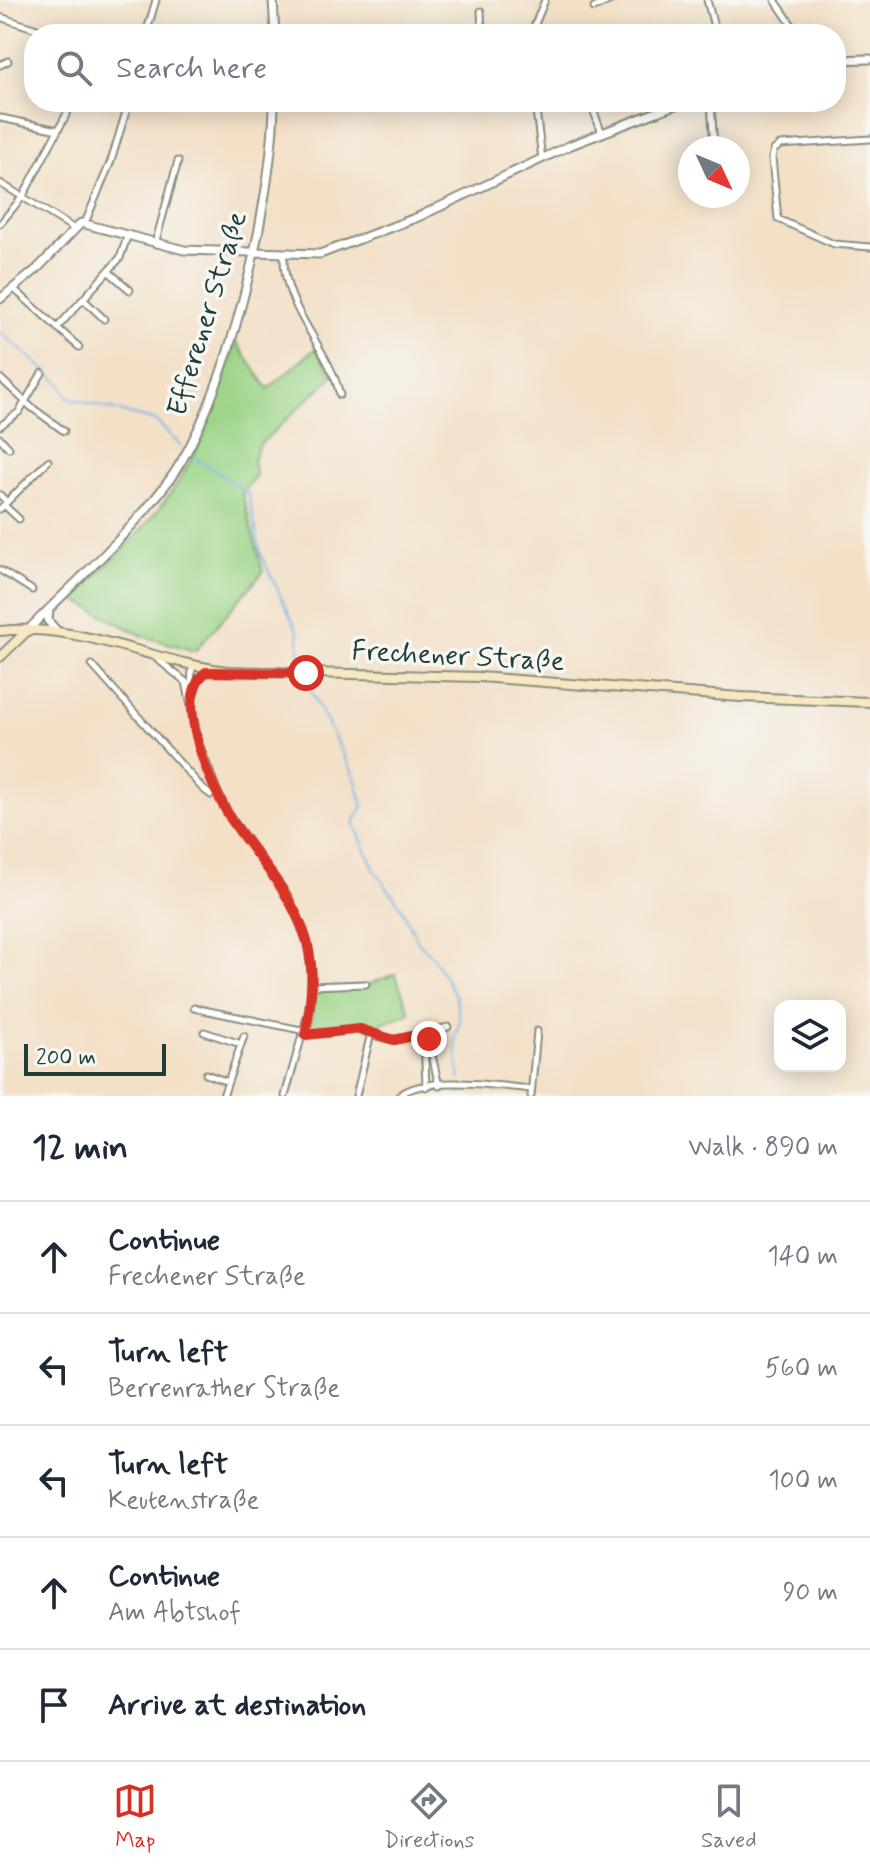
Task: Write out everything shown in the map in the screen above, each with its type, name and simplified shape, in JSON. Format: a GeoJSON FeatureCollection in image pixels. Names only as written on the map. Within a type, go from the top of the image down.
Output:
{"type":"FeatureCollection","features":[{"type":"Feature","properties":{"kind":"main road","name":"Frechener Straße"},"geometry":{"type":"LineString","coordinates":[[0,632],[29,629],[57,631],[107,640],[192,666],[262,674],[480,677],[727,696],[870,702]]}},
{"type":"Feature","properties":{"kind":"main road","name":"Efferener Straße"},"geometry":{"type":"LineString","coordinates":[[2,654],[29,629]]}},
{"type":"Feature","properties":{"kind":"main road"},"geometry":{"type":"LineString","coordinates":[[0,632],[6,639],[2,654]]}},
{"type":"Feature","properties":{"kind":"street"},"geometry":{"type":"LineString","coordinates":[[149,24],[156,0]]}},
{"type":"Feature","properties":{"kind":"street"},"geometry":{"type":"LineString","coordinates":[[273,0],[274,24]]}},
{"type":"Feature","properties":{"kind":"street"},"geometry":{"type":"LineString","coordinates":[[535,24],[545,0]]}},
{"type":"Feature","properties":{"kind":"street"},"geometry":{"type":"LineString","coordinates":[[594,8],[611,0]]}},
{"type":"Feature","properties":{"kind":"street"},"geometry":{"type":"LineString","coordinates":[[707,0],[713,24]]}},
{"type":"Feature","properties":{"kind":"street"},"geometry":{"type":"LineString","coordinates":[[775,0],[791,24]]}},
{"type":"Feature","properties":{"kind":"street"},"geometry":{"type":"LineString","coordinates":[[481,11],[482,24]]}},
{"type":"Feature","properties":{"kind":"street"},"geometry":{"type":"LineString","coordinates":[[0,17],[24,25]]}},
{"type":"Feature","properties":{"kind":"street"},"geometry":{"type":"LineString","coordinates":[[846,60],[870,59]]}},
{"type":"Feature","properties":{"kind":"street"},"geometry":{"type":"LineString","coordinates":[[0,65],[8,61]]}},
{"type":"Feature","properties":{"kind":"street"},"geometry":{"type":"LineString","coordinates":[[0,224],[23,196],[68,112]]}},
{"type":"Feature","properties":{"kind":"street"},"geometry":{"type":"LineString","coordinates":[[85,223],[111,161],[126,112]]}},
{"type":"Feature","properties":{"kind":"street","name":"Efferener Straße"},"geometry":{"type":"LineString","coordinates":[[29,629],[128,531],[183,459],[223,360],[253,253],[272,158],[274,112]]}},
{"type":"Feature","properties":{"kind":"street"},"geometry":{"type":"LineString","coordinates":[[536,112],[542,159]]}},
{"type":"Feature","properties":{"kind":"street"},"geometry":{"type":"LineString","coordinates":[[594,112],[602,133]]}},
{"type":"Feature","properties":{"kind":"street"},"geometry":{"type":"LineString","coordinates":[[0,299],[37,269],[73,228],[85,223],[155,245],[284,255],[320,254],[418,217],[542,159],[657,112]]}},
{"type":"Feature","properties":{"kind":"street"},"geometry":{"type":"LineString","coordinates":[[712,112],[713,136]]}},
{"type":"Feature","properties":{"kind":"street"},"geometry":{"type":"LineString","coordinates":[[1,118],[9,117],[58,130]]}},
{"type":"Feature","properties":{"kind":"street"},"geometry":{"type":"LineString","coordinates":[[870,139],[780,145],[774,150],[772,158],[778,219],[834,244],[870,247]]}},
{"type":"Feature","properties":{"kind":"street"},"geometry":{"type":"LineString","coordinates":[[155,245],[178,161]]}},
{"type":"Feature","properties":{"kind":"street"},"geometry":{"type":"LineString","coordinates":[[0,183],[73,228]]}},
{"type":"Feature","properties":{"kind":"street"},"geometry":{"type":"LineString","coordinates":[[57,328],[122,254],[127,237]]}},
{"type":"Feature","properties":{"kind":"street"},"geometry":{"type":"LineString","coordinates":[[284,255],[285,284],[334,375],[340,395]]}},
{"type":"Feature","properties":{"kind":"street"},"geometry":{"type":"LineString","coordinates":[[108,271],[130,290]]}},
{"type":"Feature","properties":{"kind":"street"},"geometry":{"type":"LineString","coordinates":[[13,288],[79,347]]}},
{"type":"Feature","properties":{"kind":"street"},"geometry":{"type":"LineString","coordinates":[[83,299],[104,319]]}},
{"type":"Feature","properties":{"kind":"street"},"geometry":{"type":"LineString","coordinates":[[0,426],[10,421],[42,373]]}},
{"type":"Feature","properties":{"kind":"street"},"geometry":{"type":"LineString","coordinates":[[0,378],[25,402],[64,431]]}},
{"type":"Feature","properties":{"kind":"street"},"geometry":{"type":"LineString","coordinates":[[0,438],[9,448]]}},
{"type":"Feature","properties":{"kind":"street"},"geometry":{"type":"LineString","coordinates":[[4,505],[48,461]]}},
{"type":"Feature","properties":{"kind":"street"},"geometry":{"type":"LineString","coordinates":[[0,495],[4,505],[19,519]]}},
{"type":"Feature","properties":{"kind":"street"},"geometry":{"type":"LineString","coordinates":[[0,570],[32,590]]}},
{"type":"Feature","properties":{"kind":"street"},"geometry":{"type":"LineString","coordinates":[[49,609],[48,621],[57,631]]}},
{"type":"Feature","properties":{"kind":"street"},"geometry":{"type":"LineString","coordinates":[[153,655],[183,678],[199,744],[218,793],[294,907],[310,953],[311,986],[305,1033],[285,1096]]}},
{"type":"Feature","properties":{"kind":"street"},"geometry":{"type":"LineString","coordinates":[[92,665],[203,789],[211,795],[218,793]]}},
{"type":"Feature","properties":{"kind":"street"},"geometry":{"type":"LineString","coordinates":[[191,702],[192,666]]}},
{"type":"Feature","properties":{"kind":"street"},"geometry":{"type":"LineString","coordinates":[[191,702],[198,679],[213,669]]}},
{"type":"Feature","properties":{"kind":"street"},"geometry":{"type":"LineString","coordinates":[[311,986],[366,984]]}},
{"type":"Feature","properties":{"kind":"street"},"geometry":{"type":"LineString","coordinates":[[194,1008],[305,1033],[360,1029],[394,1040],[448,1027]]}},
{"type":"Feature","properties":{"kind":"street"},"geometry":{"type":"LineString","coordinates":[[399,1096],[426,1087],[471,1083],[531,1092],[537,1031]]}},
{"type":"Feature","properties":{"kind":"street"},"geometry":{"type":"LineString","coordinates":[[204,1032],[241,1044]]}},
{"type":"Feature","properties":{"kind":"street"},"geometry":{"type":"LineString","coordinates":[[425,1033],[439,1086]]}},
{"type":"Feature","properties":{"kind":"street"},"geometry":{"type":"LineString","coordinates":[[425,1033],[426,1087]]}},
{"type":"Feature","properties":{"kind":"street"},"geometry":{"type":"LineString","coordinates":[[356,1096],[372,1035]]}},
{"type":"Feature","properties":{"kind":"street"},"geometry":{"type":"LineString","coordinates":[[223,1096],[244,1036]]}},
{"type":"Feature","properties":{"kind":"street"},"geometry":{"type":"LineString","coordinates":[[206,1074],[228,1082]]}},
{"type":"Feature","properties":{"kind":"green space"},"geometry":{"type":"Polygon","coordinates":[[[236,342],[268,389],[316,348],[333,376],[259,445],[253,461],[256,475],[242,493],[263,572],[195,651],[143,636],[73,599],[144,527],[180,479],[212,413],[236,342]]]}},
{"type":"Feature","properties":{"kind":"green space"},"geometry":{"type":"Polygon","coordinates":[[[395,974],[410,1013],[382,1023],[374,1030],[360,1026],[327,1030],[311,1028],[315,989],[364,986],[395,974]]]}},
{"type":"Feature","properties":{"kind":"waterway"},"geometry":{"type":"LineString","coordinates":[[0,332],[60,383],[68,398],[156,421],[181,446]]}},
{"type":"Feature","properties":{"kind":"waterway"},"geometry":{"type":"LineString","coordinates":[[192,456],[248,493],[261,555],[299,634],[299,662]]}},
{"type":"Feature","properties":{"kind":"waterway"},"geometry":{"type":"LineString","coordinates":[[311,691],[355,778],[363,806],[354,823],[375,871],[400,905],[418,942],[432,956],[455,995],[460,1021],[455,1036],[460,1079]]}},
{"type":"Feature","properties":{"kind":"waterway"},"geometry":{"type":"LineString","coordinates":[[460,1095],[463,1086]]}},
{"type":"Feature","properties":{"kind":"route"},"geometry":{"type":"LineString","coordinates":[[306,673],[262,674],[213,669],[206,672],[195,684],[191,702],[199,744],[231,818],[288,896],[304,931],[312,973],[305,1035],[360,1029],[394,1040],[427,1033],[429,1039]]}}]}
